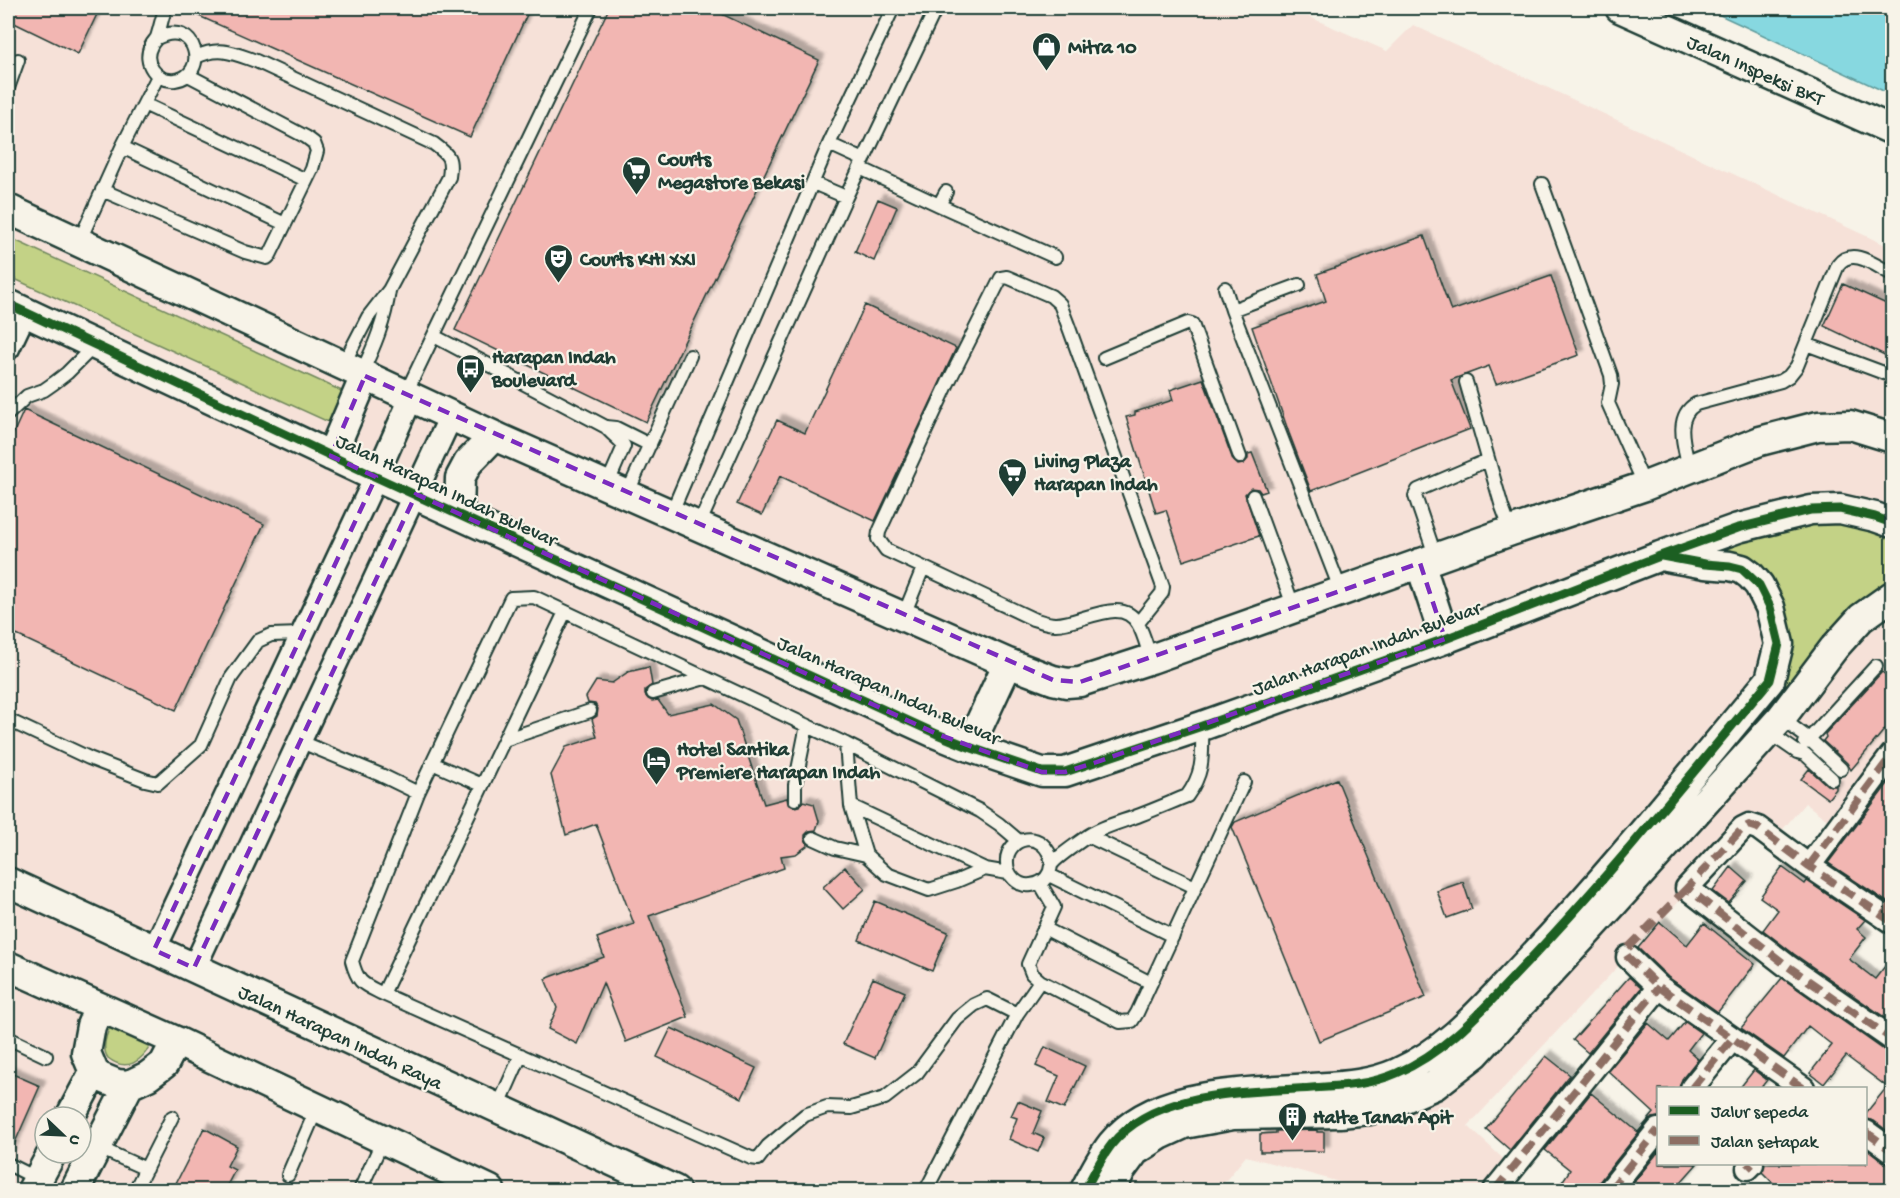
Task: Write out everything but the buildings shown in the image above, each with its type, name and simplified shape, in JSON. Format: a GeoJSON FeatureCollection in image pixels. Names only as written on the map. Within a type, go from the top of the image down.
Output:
{"type":"FeatureCollection","features":[{"type":"Feature","properties":{"kind":"street","name":"Jalan Inspeksi BKT"},"geometry":{"type":"LineString","coordinates":[[1620,8],[1893,130]]}},
{"type":"Feature","properties":{"kind":"street"},"geometry":{"type":"LineString","coordinates":[[8,208],[494,436],[903,617],[1004,672],[1067,683],[1080,682],[1151,659],[1341,591],[1427,567],[1511,531],[1645,486],[1760,441],[1818,426],[1850,425],[1893,438]]}},
{"type":"Feature","properties":{"kind":"street"},"geometry":{"type":"LineString","coordinates":[[8,348],[16,308]]}},
{"type":"Feature","properties":{"kind":"street","name":"Jalan Harapan Indah Bulevar"},"geometry":{"type":"LineString","coordinates":[[16,308],[376,477],[937,734],[1042,772],[1065,772],[1202,726],[1738,528],[1811,510],[1840,509],[1893,523]]}},
{"type":"Feature","properties":{"kind":"street"},"geometry":{"type":"LineString","coordinates":[[331,456],[356,372]]}},
{"type":"Feature","properties":{"kind":"street"},"geometry":{"type":"LineString","coordinates":[[154,950],[376,477],[408,396]]}},
{"type":"Feature","properties":{"kind":"street"},"geometry":{"type":"LineString","coordinates":[[194,968],[451,416]]}},
{"type":"Feature","properties":{"kind":"street"},"geometry":{"type":"LineString","coordinates":[[459,514],[460,478],[468,463],[494,436]]}},
{"type":"Feature","properties":{"kind":"street"},"geometry":{"type":"LineString","coordinates":[[1085,1191],[1095,1168],[1113,1142],[1146,1116],[1171,1106],[1202,1098],[1237,1093],[1361,1084],[1395,1074],[1426,1059],[1457,1036],[1575,913],[1770,680],[1779,644],[1770,607],[1759,585],[1742,569],[1660,556]]}},
{"type":"Feature","properties":{"kind":"street"},"geometry":{"type":"LineString","coordinates":[[1427,567],[1444,636]]}},
{"type":"Feature","properties":{"kind":"street"},"geometry":{"type":"LineString","coordinates":[[1112,1191],[1121,1170],[1136,1151],[1160,1135],[1184,1124],[1233,1114],[1340,1113],[1369,1110],[1435,1085],[1474,1054],[1612,906],[1775,725],[1834,648],[1861,618],[1893,596]]}},
{"type":"Feature","properties":{"kind":"street"},"geometry":{"type":"LineString","coordinates":[[969,747],[1004,672]]}},
{"type":"Feature","properties":{"kind":"street"},"geometry":{"type":"LineString","coordinates":[[1809,866],[1893,755]]}},
{"type":"Feature","properties":{"kind":"street"},"geometry":{"type":"LineString","coordinates":[[1889,914],[1809,866],[1758,828],[1749,825],[1743,828],[1687,888],[1786,965],[1893,1039]]}},
{"type":"Feature","properties":{"kind":"street","name":"Jalan Harapan Indah Raya"},"geometry":{"type":"LineString","coordinates":[[8,882],[675,1191]]}},
{"type":"Feature","properties":{"kind":"street"},"geometry":{"type":"LineString","coordinates":[[1628,957],[1659,987],[1800,1087]]}},
{"type":"Feature","properties":{"kind":"street"},"geometry":{"type":"LineString","coordinates":[[9,971],[176,1041],[490,1191]]}},
{"type":"Feature","properties":{"kind":"street"},"geometry":{"type":"LineString","coordinates":[[1495,1191],[1659,987]]}},
{"type":"Feature","properties":{"kind":"street"},"geometry":{"type":"LineString","coordinates":[[99,1007],[91,1026],[86,1053],[94,1072],[117,1084],[129,1085],[148,1076],[164,1064],[176,1041]]}},
{"type":"Feature","properties":{"kind":"street"},"geometry":{"type":"LineString","coordinates":[[1694,1087],[1732,1039]]}},
{"type":"Feature","properties":{"kind":"street"},"geometry":{"type":"LineString","coordinates":[[76,1105],[94,1072]]}},
{"type":"Feature","properties":{"kind":"street"},"geometry":{"type":"LineString","coordinates":[[75,1191],[129,1085]]}},
{"type":"Feature","properties":{"kind":"street"},"geometry":{"type":"LineString","coordinates":[[1610,1191],[1657,1132]]}},
{"type":"Feature","properties":{"kind":"street"},"geometry":{"type":"LineString","coordinates":[[1867,1133],[1893,1151]]}},
{"type":"Feature","properties":{"kind":"street"},"geometry":{"type":"LineString","coordinates":[[35,1185],[46,1165]]}},
{"type":"Feature","properties":{"kind":"lane"},"geometry":{"type":"LineString","coordinates":[[157,38],[167,33],[178,33],[194,46],[196,57],[194,67],[188,75],[179,80],[168,81],[158,76],[151,68],[148,57],[150,47],[157,38],[166,8]]}},
{"type":"Feature","properties":{"kind":"lane"},"geometry":{"type":"LineString","coordinates":[[408,396],[434,336],[591,8]]}},
{"type":"Feature","properties":{"kind":"lane"},"geometry":{"type":"LineString","coordinates":[[671,514],[829,144],[893,8]]}},
{"type":"Feature","properties":{"kind":"lane"},"geometry":{"type":"LineString","coordinates":[[698,527],[846,197],[936,8]]}},
{"type":"Feature","properties":{"kind":"lane"},"geometry":{"type":"LineString","coordinates":[[196,57],[218,50],[256,61],[434,144],[447,153],[451,165],[449,177],[389,290],[368,317],[356,372]]}},
{"type":"Feature","properties":{"kind":"lane"},"geometry":{"type":"LineString","coordinates":[[8,88],[18,60]]}},
{"type":"Feature","properties":{"kind":"lane"},"geometry":{"type":"LineString","coordinates":[[102,190],[245,252],[263,258],[270,255],[306,180],[317,151],[314,143],[188,75]]}},
{"type":"Feature","properties":{"kind":"lane"},"geometry":{"type":"LineString","coordinates":[[79,242],[122,147],[158,76]]}},
{"type":"Feature","properties":{"kind":"lane"},"geometry":{"type":"LineString","coordinates":[[144,104],[306,180]]}},
{"type":"Feature","properties":{"kind":"lane"},"geometry":{"type":"LineString","coordinates":[[829,144],[939,205],[1055,257]]}},
{"type":"Feature","properties":{"kind":"lane"},"geometry":{"type":"LineString","coordinates":[[122,147],[285,224]]}},
{"type":"Feature","properties":{"kind":"lane"},"geometry":{"type":"LineString","coordinates":[[813,183],[846,197]]}},
{"type":"Feature","properties":{"kind":"lane"},"geometry":{"type":"LineString","coordinates":[[1542,184],[1611,375],[1612,384],[1608,403],[1645,486]]}},
{"type":"Feature","properties":{"kind":"lane"},"geometry":{"type":"LineString","coordinates":[[939,205],[946,192]]}},
{"type":"Feature","properties":{"kind":"lane"},"geometry":{"type":"LineString","coordinates":[[1689,469],[1682,427],[1686,411],[1696,404],[1781,381],[1789,376],[1797,366],[1842,260],[1847,257],[1858,257],[1893,274]]}},
{"type":"Feature","properties":{"kind":"lane"},"geometry":{"type":"LineString","coordinates":[[1138,623],[1162,593],[1163,587],[1060,304],[1051,296],[1007,277],[1001,279],[879,531],[878,539],[886,550],[1033,619],[1056,624],[1096,614],[1125,611],[1138,623],[1151,659]]}},
{"type":"Feature","properties":{"kind":"lane"},"geometry":{"type":"LineString","coordinates":[[1232,310],[1299,285]]}},
{"type":"Feature","properties":{"kind":"lane"},"geometry":{"type":"LineString","coordinates":[[1226,288],[1232,310],[1341,591]]}},
{"type":"Feature","properties":{"kind":"lane"},"geometry":{"type":"LineString","coordinates":[[356,372],[380,331],[389,290]]}},
{"type":"Feature","properties":{"kind":"lane"},"geometry":{"type":"LineString","coordinates":[[1104,358],[1188,323],[1192,324],[1240,458]]}},
{"type":"Feature","properties":{"kind":"lane"},"geometry":{"type":"LineString","coordinates":[[434,336],[606,427],[616,428],[650,445]]}},
{"type":"Feature","properties":{"kind":"lane"},"geometry":{"type":"LineString","coordinates":[[1806,344],[1893,376]]}},
{"type":"Feature","properties":{"kind":"lane"},"geometry":{"type":"LineString","coordinates":[[8,414],[27,396],[44,390],[68,373],[95,345]]}},
{"type":"Feature","properties":{"kind":"lane"},"geometry":{"type":"LineString","coordinates":[[617,489],[650,445],[690,356]]}},
{"type":"Feature","properties":{"kind":"lane"},"geometry":{"type":"LineString","coordinates":[[1466,382],[1511,531]]}},
{"type":"Feature","properties":{"kind":"lane"},"geometry":{"type":"LineString","coordinates":[[606,427],[613,436],[622,441],[624,446],[617,489]]}},
{"type":"Feature","properties":{"kind":"lane"},"geometry":{"type":"LineString","coordinates":[[1427,567],[1415,496],[1418,490],[1488,460]]}},
{"type":"Feature","properties":{"kind":"lane"},"geometry":{"type":"LineString","coordinates":[[1253,496],[1294,608]]}},
{"type":"Feature","properties":{"kind":"lane"},"geometry":{"type":"LineString","coordinates":[[903,617],[923,568]]}},
{"type":"Feature","properties":{"kind":"lane"},"geometry":{"type":"LineString","coordinates":[[1017,1014],[987,999],[974,1005],[957,1019],[917,1073],[885,1098],[851,1108],[827,1107],[805,1115],[768,1146],[758,1159],[751,1158],[383,994],[356,977],[351,962],[418,793],[511,598],[534,597],[807,725],[980,811],[1019,841]]}},
{"type":"Feature","properties":{"kind":"lane"},"geometry":{"type":"LineString","coordinates":[[383,994],[565,612]]}},
{"type":"Feature","properties":{"kind":"lane"},"geometry":{"type":"LineString","coordinates":[[8,720],[89,758],[158,783],[201,745],[231,678],[258,641],[271,635],[301,634]]}},
{"type":"Feature","properties":{"kind":"lane"},"geometry":{"type":"LineString","coordinates":[[1797,752],[1876,666]]}},
{"type":"Feature","properties":{"kind":"lane"},"geometry":{"type":"LineString","coordinates":[[653,693],[705,678]]}},
{"type":"Feature","properties":{"kind":"lane"},"geometry":{"type":"LineString","coordinates":[[504,740],[590,711]]}},
{"type":"Feature","properties":{"kind":"lane"},"geometry":{"type":"LineString","coordinates":[[795,799],[795,785],[807,725]]}},
{"type":"Feature","properties":{"kind":"lane"},"geometry":{"type":"LineString","coordinates":[[1775,725],[1809,739],[1841,769]]}},
{"type":"Feature","properties":{"kind":"lane"},"geometry":{"type":"LineString","coordinates":[[1775,725],[1797,752],[1805,754],[1832,779]]}},
{"type":"Feature","properties":{"kind":"lane"},"geometry":{"type":"LineString","coordinates":[[851,806],[985,869],[1008,873],[1016,881],[1028,886],[1047,874],[1088,836],[1187,796],[1197,782],[1202,764],[1202,726]]}},
{"type":"Feature","properties":{"kind":"lane"},"geometry":{"type":"LineString","coordinates":[[299,741],[418,793]]}},
{"type":"Feature","properties":{"kind":"lane"},"geometry":{"type":"LineString","coordinates":[[846,744],[851,806],[867,855],[887,874],[929,890],[985,869]]}},
{"type":"Feature","properties":{"kind":"lane"},"geometry":{"type":"LineString","coordinates":[[432,763],[483,785]]}},
{"type":"Feature","properties":{"kind":"lane"},"geometry":{"type":"LineString","coordinates":[[1008,873],[1006,861],[1010,850],[1019,841],[1030,839],[1042,843],[1050,852],[1047,874],[1053,908],[1028,964],[1032,974],[1040,981],[1120,1022],[1132,1021],[1244,782]]}},
{"type":"Feature","properties":{"kind":"lane"},"geometry":{"type":"LineString","coordinates":[[1088,836],[1195,887]]}},
{"type":"Feature","properties":{"kind":"lane"},"geometry":{"type":"LineString","coordinates":[[813,838],[835,848],[867,855]]}},
{"type":"Feature","properties":{"kind":"lane"},"geometry":{"type":"LineString","coordinates":[[1047,874],[1173,936]]}},
{"type":"Feature","properties":{"kind":"lane"},"geometry":{"type":"LineString","coordinates":[[1044,928],[1151,983]]}},
{"type":"Feature","properties":{"kind":"lane"},"geometry":{"type":"LineString","coordinates":[[926,1191],[1017,1014],[1040,981]]}},
{"type":"Feature","properties":{"kind":"lane"},"geometry":{"type":"LineString","coordinates":[[8,1038],[46,1056]]}},
{"type":"Feature","properties":{"kind":"lane"},"geometry":{"type":"LineString","coordinates":[[497,1108],[521,1055]]}},
{"type":"Feature","properties":{"kind":"lane"},"geometry":{"type":"LineString","coordinates":[[288,1175],[317,1108]]}},
{"type":"Feature","properties":{"kind":"lane"},"geometry":{"type":"LineString","coordinates":[[135,1191],[172,1118]]}},
{"type":"Feature","properties":{"kind":"lane"},"geometry":{"type":"LineString","coordinates":[[360,1191],[383,1140]]}},
{"type":"Feature","properties":{"kind":"lane"},"geometry":{"type":"LineString","coordinates":[[97,1147],[146,1169]]}},
{"type":"Feature","properties":{"kind":"lane"},"geometry":{"type":"LineString","coordinates":[[8,1164],[35,1185]]}},
{"type":"Feature","properties":{"kind":"highlighted area"},"geometry":{"type":"Polygon","coordinates":[[[365,376],[1053,680],[1080,682],[1420,563],[1445,639],[1094,763],[1065,772],[1042,772],[937,734],[416,494],[194,968],[154,950],[376,477],[331,456],[365,376]]]}},
{"type":"Feature","properties":{"kind":"shaded area"},"geometry":{"type":"Polygon","coordinates":[[[8,8],[1289,8],[1387,51],[1413,25],[1892,248],[1892,770],[1843,832],[1805,803],[1774,840],[1749,827],[1468,1126],[1512,1167],[1492,1190],[1368,1190],[1246,1156],[1218,1190],[8,1190],[8,8]]]}},
{"type":"Feature","properties":{"kind":"green space"},"geometry":{"type":"Polygon","coordinates":[[[8,237],[346,393],[333,424],[8,276],[8,237]]]}},
{"type":"Feature","properties":{"kind":"green space"},"geometry":{"type":"Polygon","coordinates":[[[1811,510],[1892,525],[1892,596],[1781,718],[1757,695],[1770,680],[1759,585],[1660,556],[1811,510]]]}},
{"type":"Feature","properties":{"kind":"green space"},"geometry":{"type":"Polygon","coordinates":[[[111,1025],[152,1043],[139,1060],[128,1065],[121,1065],[108,1058],[105,1046],[111,1025]]]}},
{"type":"Feature","properties":{"kind":"water"},"geometry":{"type":"Polygon","coordinates":[[[1705,8],[1892,8],[1892,95],[1705,8]]]}},
{"type":"Feature","properties":{"kind":"marked path"},"geometry":{"type":"LineString","coordinates":[[1809,866],[1892,755]]}},
{"type":"Feature","properties":{"kind":"marked path"},"geometry":{"type":"LineString","coordinates":[[1892,922],[1809,866],[1758,828],[1749,825],[1743,828],[1687,888],[1786,965],[1892,1039]]}},
{"type":"Feature","properties":{"kind":"marked path"},"geometry":{"type":"LineString","coordinates":[[1687,888],[1627,949],[1626,954],[1659,987],[1802,1087]]}},
{"type":"Feature","properties":{"kind":"marked path"},"geometry":{"type":"LineString","coordinates":[[1883,916],[1892,903]]}},
{"type":"Feature","properties":{"kind":"marked path"},"geometry":{"type":"LineString","coordinates":[[1495,1190],[1659,987]]}},
{"type":"Feature","properties":{"kind":"marked path"},"geometry":{"type":"LineString","coordinates":[[1693,1087],[1732,1039]]}},
{"type":"Feature","properties":{"kind":"marked path"},"geometry":{"type":"LineString","coordinates":[[1610,1190],[1657,1131]]}},
{"type":"Feature","properties":{"kind":"marked path"},"geometry":{"type":"LineString","coordinates":[[1867,1133],[1892,1151]]}},
{"type":"Feature","properties":{"kind":"marked path"},"geometry":{"type":"LineString","coordinates":[[1748,1168],[1751,1165]]}},
{"type":"Feature","properties":{"kind":"cycle path"},"geometry":{"type":"LineString","coordinates":[[8,304],[376,477],[937,734],[1042,772],[1065,772],[1202,726],[1445,639],[1738,528],[1811,510],[1840,509],[1892,523]]}},
{"type":"Feature","properties":{"kind":"cycle path"},"geometry":{"type":"LineString","coordinates":[[1085,1190],[1112,1144],[1131,1126],[1153,1113],[1178,1103],[1233,1093],[1366,1082],[1387,1077],[1415,1064],[1464,1028],[1586,899],[1770,680],[1779,644],[1770,607],[1759,585],[1742,569],[1662,556]]}},
{"type":"Feature","properties":{"kind":"place","name":"Mitra 10"},"geometry":{"type":"Point","coordinates":[1047,72]}},
{"type":"Feature","properties":{"kind":"place","name":"Courts Megastore Bekasi"},"geometry":{"type":"Point","coordinates":[637,196]}},
{"type":"Feature","properties":{"kind":"place","name":"Courts KHI XXI"},"geometry":{"type":"Point","coordinates":[559,284]}},
{"type":"Feature","properties":{"kind":"place","name":"Harapan Indah Boulevard"},"geometry":{"type":"Point","coordinates":[471,394]}},
{"type":"Feature","properties":{"kind":"place","name":"Living Plaza Harapan Indah"},"geometry":{"type":"Point","coordinates":[1013,498]}},
{"type":"Feature","properties":{"kind":"place","name":"Hotel Santika Premiere Harapan Indah"},"geometry":{"type":"Point","coordinates":[656,786]}},
{"type":"Feature","properties":{"kind":"place","name":"Halte Tanah Apit"},"geometry":{"type":"Point","coordinates":[1292,1142]}}]}
